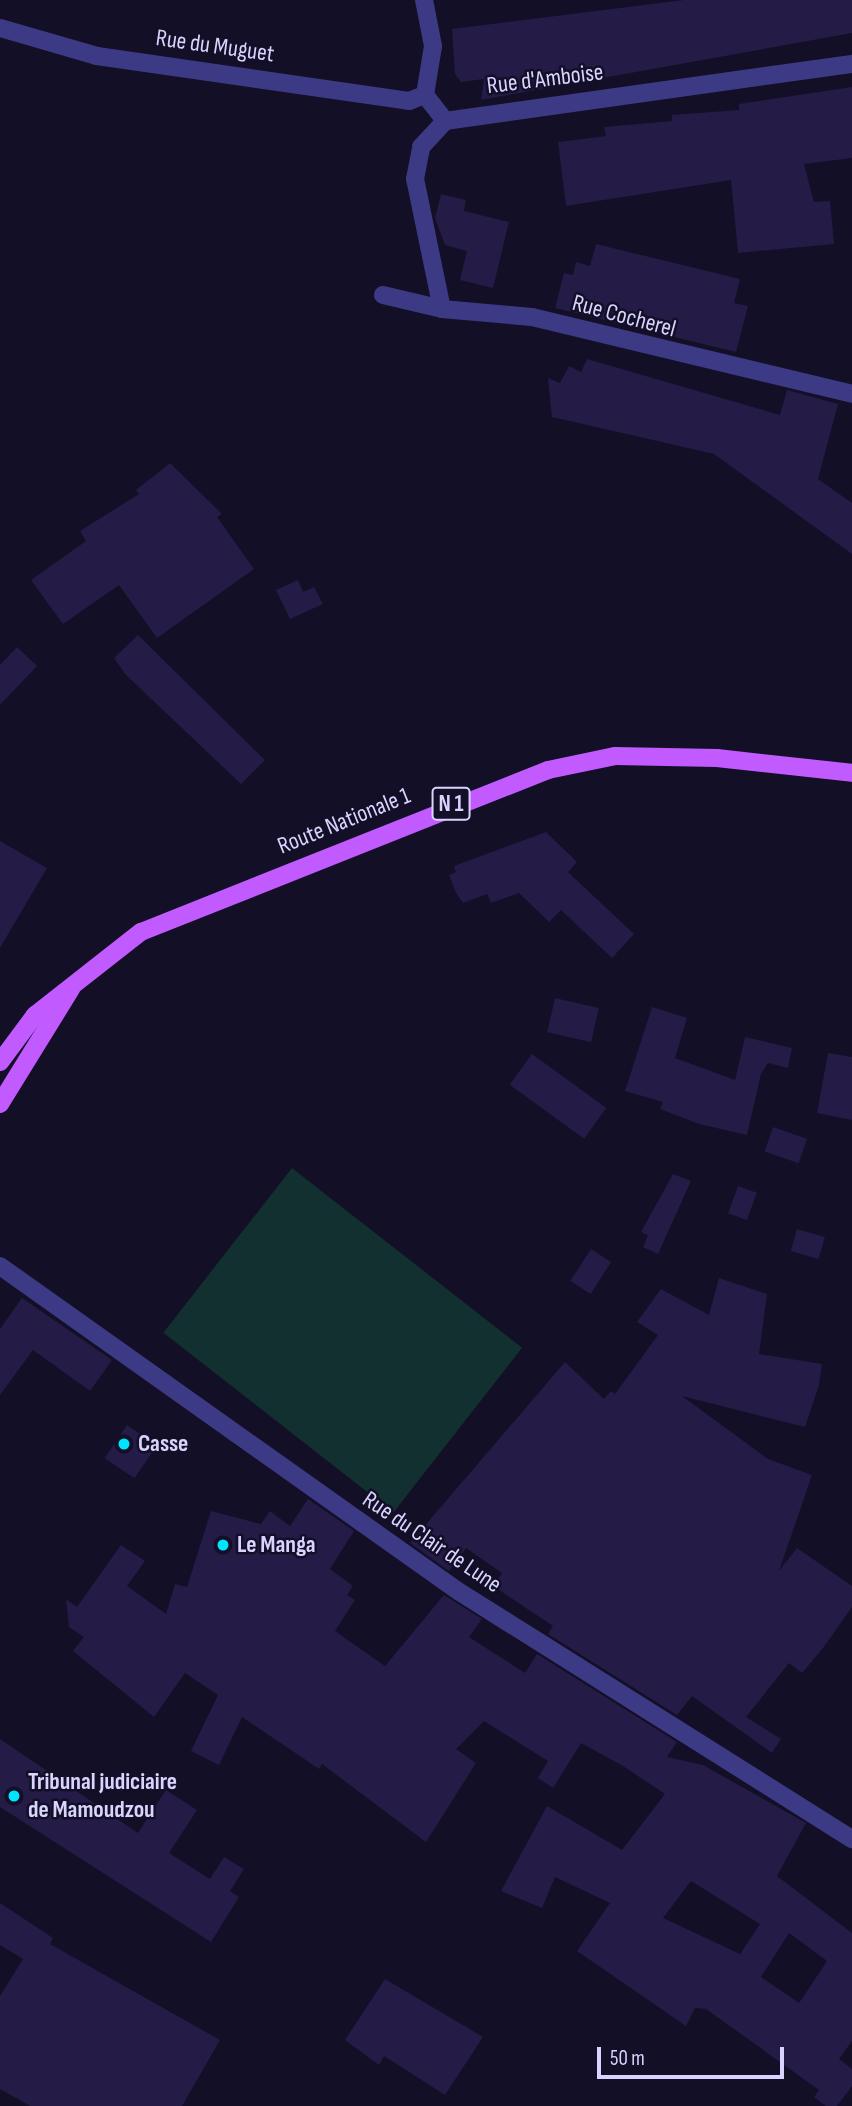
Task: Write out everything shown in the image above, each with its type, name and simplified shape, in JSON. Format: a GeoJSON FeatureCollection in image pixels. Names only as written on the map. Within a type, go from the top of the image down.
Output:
{"type":"FeatureCollection","features":[{"type":"Feature","properties":{"kind":"main road","name":"Route Nationale 1"},"geometry":{"type":"LineString","coordinates":[[0,1062],[35,1015],[79,974],[141,932],[548,770],[615,756],[717,758],[852,774]]}},
{"type":"Feature","properties":{"kind":"main road","name":"Route Nationale 1"},"geometry":{"type":"LineString","coordinates":[[0,1104],[79,974]]}},
{"type":"Feature","properties":{"kind":"street"},"geometry":{"type":"LineString","coordinates":[[424,0],[433,46],[425,94],[445,121],[421,147],[415,179],[442,309]]}},
{"type":"Feature","properties":{"kind":"street","name":"Rue du Muguet"},"geometry":{"type":"LineString","coordinates":[[0,28],[97,55],[409,101],[425,94]]}},
{"type":"Feature","properties":{"kind":"street","name":"Rue d'Amboise"},"geometry":{"type":"LineString","coordinates":[[445,121],[852,64]]}},
{"type":"Feature","properties":{"kind":"street","name":"Rue Cocherel"},"geometry":{"type":"LineString","coordinates":[[383,295],[442,309],[532,317],[658,352],[852,394]]}},
{"type":"Feature","properties":{"kind":"street","name":"Rue du Clair de Lune"},"geometry":{"type":"LineString","coordinates":[[0,1266],[458,1591],[601,1675],[852,1839]]}},
{"type":"Feature","properties":{"kind":"green space"},"geometry":{"type":"Polygon","coordinates":[[[292,1168],[522,1348],[393,1512],[163,1333],[292,1168]]]}},
{"type":"Feature","properties":{"kind":"building"},"geometry":{"type":"Polygon","coordinates":[[[684,0],[852,0],[852,33],[481,100],[484,79],[461,82],[455,74],[452,29],[684,0]]]}},
{"type":"Feature","properties":{"kind":"building"},"geometry":{"type":"Polygon","coordinates":[[[852,87],[852,158],[804,164],[814,202],[830,201],[834,244],[738,253],[731,180],[566,206],[558,142],[606,136],[604,127],[672,121],[672,115],[739,110],[739,104],[852,87]]]}},
{"type":"Feature","properties":{"kind":"building"},"geometry":{"type":"Polygon","coordinates":[[[441,194],[466,200],[464,211],[509,222],[493,288],[460,280],[467,251],[445,245],[435,218],[441,194]]]}},
{"type":"Feature","properties":{"kind":"building"},"geometry":{"type":"Polygon","coordinates":[[[596,244],[740,279],[734,303],[748,306],[736,352],[555,308],[564,273],[573,275],[576,262],[590,266],[596,244]]]}},
{"type":"Feature","properties":{"kind":"building"},"geometry":{"type":"Polygon","coordinates":[[[587,359],[780,415],[787,390],[838,404],[818,479],[852,503],[852,554],[714,454],[552,417],[548,378],[560,383],[569,366],[581,372],[587,359]]]}},
{"type":"Feature","properties":{"kind":"building"},"geometry":{"type":"Polygon","coordinates":[[[170,463],[222,514],[217,517],[254,569],[157,638],[119,585],[63,624],[31,580],[86,541],[80,531],[139,494],[136,490],[170,463]]]}},
{"type":"Feature","properties":{"kind":"building"},"geometry":{"type":"Polygon","coordinates":[[[298,580],[303,592],[314,587],[323,604],[290,619],[276,590],[298,580]]]}},
{"type":"Feature","properties":{"kind":"building"},"geometry":{"type":"Polygon","coordinates":[[[138,635],[265,760],[241,784],[126,675],[114,658],[138,635]]]}},
{"type":"Feature","properties":{"kind":"building"},"geometry":{"type":"Polygon","coordinates":[[[17,647],[37,666],[0,705],[0,665],[17,647]]]}},
{"type":"Feature","properties":{"kind":"building"},"geometry":{"type":"Polygon","coordinates":[[[546,832],[577,862],[568,872],[634,934],[612,958],[561,910],[549,922],[519,893],[491,903],[487,894],[463,903],[456,893],[449,875],[456,872],[454,866],[546,832]]]}},
{"type":"Feature","properties":{"kind":"building"},"geometry":{"type":"Polygon","coordinates":[[[0,841],[47,868],[0,948],[0,841]]]}},
{"type":"Feature","properties":{"kind":"building"},"geometry":{"type":"Polygon","coordinates":[[[555,998],[599,1008],[591,1042],[547,1032],[555,998]]]}},
{"type":"Feature","properties":{"kind":"building"},"geometry":{"type":"Polygon","coordinates":[[[652,1007],[687,1018],[675,1058],[735,1080],[745,1037],[792,1048],[788,1068],[768,1063],[761,1074],[747,1135],[699,1124],[660,1109],[663,1102],[625,1091],[652,1007]]]}},
{"type":"Feature","properties":{"kind":"building"},"geometry":{"type":"Polygon","coordinates":[[[828,1053],[852,1057],[852,1120],[817,1113],[828,1053]]]}},
{"type":"Feature","properties":{"kind":"building"},"geometry":{"type":"Polygon","coordinates":[[[532,1054],[606,1108],[584,1139],[510,1085],[532,1054]]]}},
{"type":"Feature","properties":{"kind":"building"},"geometry":{"type":"Polygon","coordinates":[[[773,1127],[807,1139],[799,1163],[765,1152],[773,1127]]]}},
{"type":"Feature","properties":{"kind":"building"},"geometry":{"type":"Polygon","coordinates":[[[673,1174],[691,1181],[658,1254],[643,1247],[648,1235],[641,1232],[673,1174]]]}},
{"type":"Feature","properties":{"kind":"building"},"geometry":{"type":"Polygon","coordinates":[[[738,1186],[757,1193],[747,1220],[728,1213],[738,1186]]]}},
{"type":"Feature","properties":{"kind":"building"},"geometry":{"type":"Polygon","coordinates":[[[797,1229],[825,1237],[819,1259],[791,1251],[797,1229]]]}},
{"type":"Feature","properties":{"kind":"building"},"geometry":{"type":"Polygon","coordinates":[[[591,1249],[611,1262],[590,1294],[570,1281],[591,1249]]]}},
{"type":"Feature","properties":{"kind":"building"},"geometry":{"type":"Polygon","coordinates":[[[719,1278],[767,1294],[759,1354],[822,1364],[819,1385],[805,1427],[682,1396],[768,1459],[812,1475],[779,1571],[797,1548],[852,1586],[852,1607],[823,1648],[802,1673],[789,1663],[746,1717],[781,1739],[772,1753],[692,1696],[677,1715],[548,1634],[553,1626],[493,1586],[502,1573],[466,1548],[449,1571],[410,1543],[565,1362],[604,1399],[611,1391],[615,1394],[658,1335],[637,1322],[661,1289],[709,1315],[719,1278]]]}},
{"type":"Feature","properties":{"kind":"building"},"geometry":{"type":"Polygon","coordinates":[[[22,1298],[112,1360],[90,1391],[33,1350],[0,1395],[0,1329],[22,1298]]]}},
{"type":"Feature","properties":{"kind":"building"},"geometry":{"type":"Polygon","coordinates":[[[127,1425],[157,1445],[134,1478],[105,1458],[127,1425]]]}},
{"type":"Feature","properties":{"kind":"building"},"geometry":{"type":"Polygon","coordinates":[[[308,1499],[354,1531],[330,1569],[353,1586],[347,1595],[355,1600],[335,1631],[385,1666],[444,1595],[482,1619],[469,1637],[525,1673],[537,1654],[677,1742],[667,1757],[703,1765],[806,1823],[777,1876],[852,1933],[852,2041],[839,2059],[852,2069],[852,2086],[837,2106],[826,2106],[814,2097],[819,2090],[706,2009],[695,2008],[686,2026],[577,1951],[610,1903],[555,1877],[542,1908],[501,1891],[547,1806],[622,1850],[665,1794],[623,1766],[581,1743],[553,1788],[538,1778],[548,1761],[484,1721],[456,1749],[476,1763],[426,1842],[322,1764],[319,1769],[242,1717],[219,1765],[191,1751],[218,1695],[185,1673],[154,1717],[73,1651],[84,1637],[69,1627],[66,1599],[77,1607],[121,1545],[145,1561],[127,1586],[166,1614],[175,1584],[187,1587],[211,1511],[261,1524],[270,1511],[290,1526],[308,1499]],[[691,1881],[663,1918],[740,1954],[760,1924],[691,1881]],[[789,1933],[761,1977],[799,2003],[827,1961],[789,1933]]]}},
{"type":"Feature","properties":{"kind":"building"},"geometry":{"type":"Polygon","coordinates":[[[0,1739],[138,1833],[166,1790],[197,1810],[169,1853],[210,1879],[224,1857],[244,1869],[230,1891],[239,1897],[211,1942],[0,1807],[0,1739]]]}},
{"type":"Feature","properties":{"kind":"building"},"geometry":{"type":"Polygon","coordinates":[[[0,1903],[53,1938],[50,1944],[220,2040],[182,2106],[30,2106],[0,2089],[0,1996],[23,1959],[0,1945],[0,1903]]]}},
{"type":"Feature","properties":{"kind":"building"},"geometry":{"type":"Polygon","coordinates":[[[385,1979],[483,2037],[445,2095],[384,2056],[379,2065],[345,2040],[385,1979]]]}},
{"type":"Feature","properties":{"kind":"place","name":"Casse"},"geometry":{"type":"Point","coordinates":[124,1444]}},
{"type":"Feature","properties":{"kind":"place","name":"Le Manga"},"geometry":{"type":"Point","coordinates":[223,1545]}},
{"type":"Feature","properties":{"kind":"place","name":"Tribunal judiciaire de Mamoudzou"},"geometry":{"type":"Point","coordinates":[14,1796]}}]}
